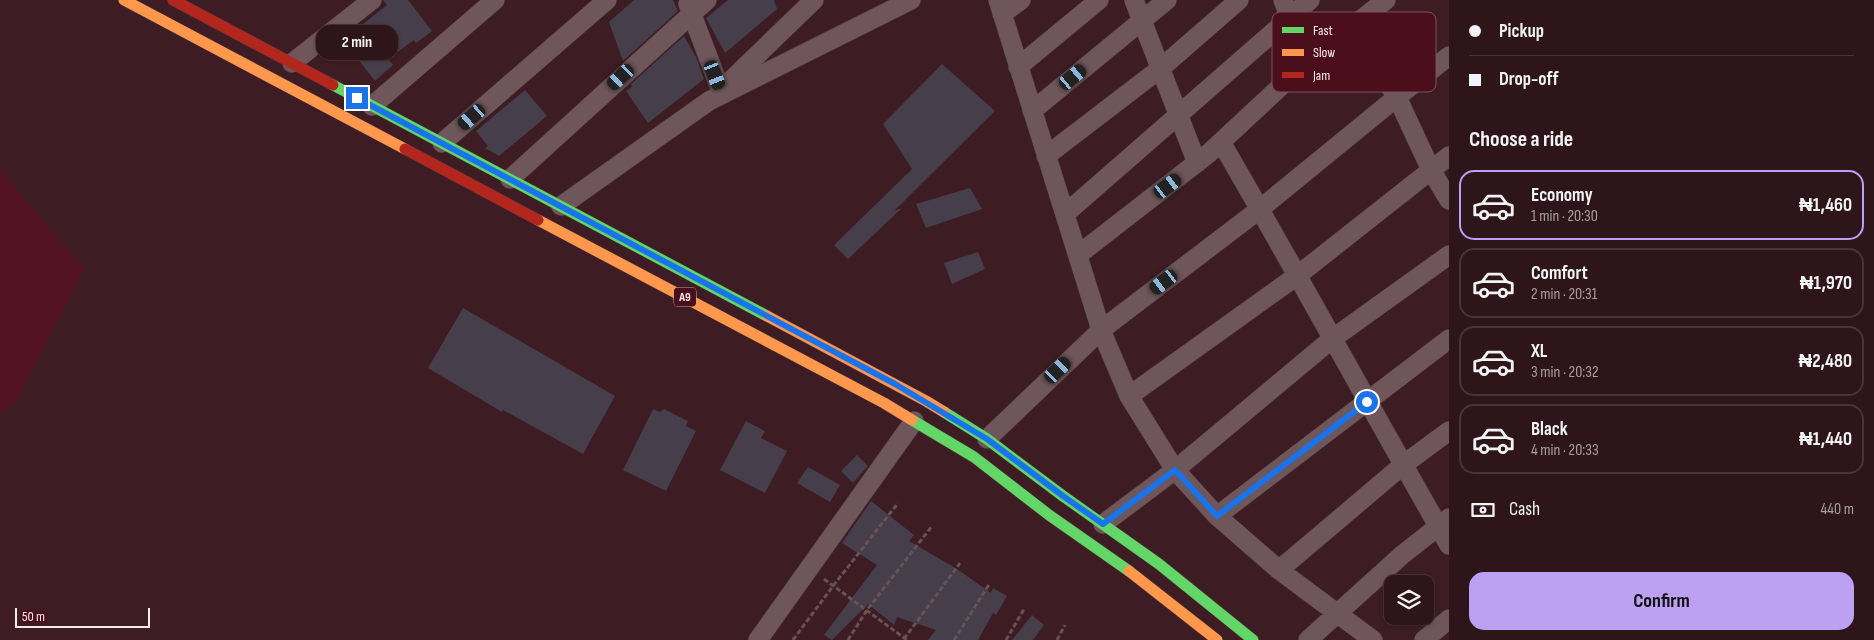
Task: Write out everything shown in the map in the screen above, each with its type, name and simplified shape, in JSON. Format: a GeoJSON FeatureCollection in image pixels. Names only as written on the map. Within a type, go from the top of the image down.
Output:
{"type":"FeatureCollection","features":[{"type":"Feature","properties":{"kind":"highway","name":"A9"},"geometry":{"type":"LineString","coordinates":[[124,0],[884,403],[974,457],[1049,515],[1145,582],[1217,640]]}},
{"type":"Feature","properties":{"kind":"highway","name":"A9"},"geometry":{"type":"LineString","coordinates":[[173,0],[895,384],[987,439],[1159,564],[1253,640]]}},
{"type":"Feature","properties":{"kind":"street"},"geometry":{"type":"LineString","coordinates":[[292,63],[372,0]]}},
{"type":"Feature","properties":{"kind":"street"},"geometry":{"type":"LineString","coordinates":[[372,106],[495,0]]}},
{"type":"Feature","properties":{"kind":"street"},"geometry":{"type":"LineString","coordinates":[[442,143],[607,0]]}},
{"type":"Feature","properties":{"kind":"street"},"geometry":{"type":"LineString","coordinates":[[510,179],[688,7],[707,0]]}},
{"type":"Feature","properties":{"kind":"street"},"geometry":{"type":"LineString","coordinates":[[715,96],[793,9],[814,0]]}},
{"type":"Feature","properties":{"kind":"street"},"geometry":{"type":"LineString","coordinates":[[561,206],[715,96],[911,0]]}},
{"type":"Feature","properties":{"kind":"street"},"geometry":{"type":"LineString","coordinates":[[1021,0],[1000,7],[1101,330],[1129,396],[1175,470],[1217,516],[1279,570],[1373,640]]}},
{"type":"Feature","properties":{"kind":"street"},"geometry":{"type":"LineString","coordinates":[[1018,67],[1099,0]]}},
{"type":"Feature","properties":{"kind":"street"},"geometry":{"type":"LineString","coordinates":[[1134,0],[1198,163]]}},
{"type":"Feature","properties":{"kind":"street"},"geometry":{"type":"LineString","coordinates":[[1032,111],[1166,0]]}},
{"type":"Feature","properties":{"kind":"street"},"geometry":{"type":"LineString","coordinates":[[1046,156],[1161,68],[1239,0]]}},
{"type":"Feature","properties":{"kind":"street"},"geometry":{"type":"LineString","coordinates":[[1283,0],[1288,12]]}},
{"type":"Feature","properties":{"kind":"street"},"geometry":{"type":"LineString","coordinates":[[1297,12],[1310,0]]}},
{"type":"Feature","properties":{"kind":"street"},"geometry":{"type":"LineString","coordinates":[[1371,12],[1386,0]]}},
{"type":"Feature","properties":{"kind":"street"},"geometry":{"type":"LineString","coordinates":[[688,7],[715,96]]}},
{"type":"Feature","properties":{"kind":"street"},"geometry":{"type":"LineString","coordinates":[[1065,214],[1272,34]]}},
{"type":"Feature","properties":{"kind":"street"},"geometry":{"type":"LineString","coordinates":[[1436,66],[1449,56]]}},
{"type":"Feature","properties":{"kind":"street"},"geometry":{"type":"LineString","coordinates":[[1078,256],[1198,163],[1275,92]]}},
{"type":"Feature","properties":{"kind":"street"},"geometry":{"type":"LineString","coordinates":[[1394,92],[1449,200]]}},
{"type":"Feature","properties":{"kind":"street"},"geometry":{"type":"LineString","coordinates":[[987,439],[1101,330],[1260,209],[1403,92]]}},
{"type":"Feature","properties":{"kind":"street"},"geometry":{"type":"LineString","coordinates":[[1221,142],[1298,275],[1403,465],[1444,522],[1449,545]]}},
{"type":"Feature","properties":{"kind":"street"},"geometry":{"type":"LineString","coordinates":[[1129,396],[1298,275],[1449,156]]}},
{"type":"Feature","properties":{"kind":"street"},"geometry":{"type":"LineString","coordinates":[[1103,524],[1175,470],[1332,339],[1449,255]]}},
{"type":"Feature","properties":{"kind":"street"},"geometry":{"type":"LineString","coordinates":[[1217,516],[1449,339]]}},
{"type":"Feature","properties":{"kind":"street"},"geometry":{"type":"LineString","coordinates":[[758,640],[914,421]]}},
{"type":"Feature","properties":{"kind":"street"},"geometry":{"type":"LineString","coordinates":[[1279,570],[1403,465],[1449,431]]}},
{"type":"Feature","properties":{"kind":"street"},"geometry":{"type":"LineString","coordinates":[[1308,640],[1402,555],[1444,522]]}},
{"type":"Feature","properties":{"kind":"street"},"geometry":{"type":"LineString","coordinates":[[1424,640],[1449,619]]}},
{"type":"Feature","properties":{"kind":"path"},"geometry":{"type":"LineString","coordinates":[[793,640],[898,503]]}},
{"type":"Feature","properties":{"kind":"path"},"geometry":{"type":"LineString","coordinates":[[848,640],[867,610],[932,526]]}},
{"type":"Feature","properties":{"kind":"path"},"geometry":{"type":"LineString","coordinates":[[809,568],[905,639],[960,563]]}},
{"type":"Feature","properties":{"kind":"path"},"geometry":{"type":"LineString","coordinates":[[954,640],[990,583]]}},
{"type":"Feature","properties":{"kind":"path"},"geometry":{"type":"LineString","coordinates":[[1006,640],[1024,609]]}},
{"type":"Feature","properties":{"kind":"path"},"geometry":{"type":"LineString","coordinates":[[1057,640],[1065,625]]}},
{"type":"Feature","properties":{"kind":"shaded area"},"geometry":{"type":"Polygon","coordinates":[[[0,170],[84,269],[16,402],[0,413],[0,170]]]}},
{"type":"Feature","properties":{"kind":"building"},"geometry":{"type":"Polygon","coordinates":[[[383,0],[408,0],[432,31],[416,43],[414,40],[388,59],[393,65],[375,81],[343,40],[387,5],[383,0]]]}},
{"type":"Feature","properties":{"kind":"building"},"geometry":{"type":"Polygon","coordinates":[[[634,0],[673,0],[678,11],[623,61],[609,22],[634,0]]]}},
{"type":"Feature","properties":{"kind":"building"},"geometry":{"type":"Polygon","coordinates":[[[728,0],[774,0],[777,9],[725,53],[706,18],[728,0]]]}},
{"type":"Feature","properties":{"kind":"building"},"geometry":{"type":"Polygon","coordinates":[[[684,36],[696,57],[704,79],[648,123],[626,91],[632,87],[631,84],[684,36]]]}},
{"type":"Feature","properties":{"kind":"building"},"geometry":{"type":"Polygon","coordinates":[[[942,64],[995,111],[894,211],[902,208],[848,259],[834,245],[912,169],[883,124],[942,64]]]}},
{"type":"Feature","properties":{"kind":"building"},"geometry":{"type":"Polygon","coordinates":[[[525,90],[547,116],[499,156],[485,148],[488,146],[476,131],[525,90]]]}},
{"type":"Feature","properties":{"kind":"building"},"geometry":{"type":"Polygon","coordinates":[[[970,188],[982,209],[926,228],[916,204],[970,188]]]}},
{"type":"Feature","properties":{"kind":"building"},"geometry":{"type":"Polygon","coordinates":[[[978,252],[985,269],[952,284],[944,263],[978,252]]]}},
{"type":"Feature","properties":{"kind":"building"},"geometry":{"type":"Polygon","coordinates":[[[463,308],[615,396],[583,454],[503,410],[502,412],[428,368],[463,308]]]}},
{"type":"Feature","properties":{"kind":"building"},"geometry":{"type":"Polygon","coordinates":[[[653,409],[660,412],[664,409],[688,421],[686,426],[696,431],[666,491],[623,470],[653,409]]]}},
{"type":"Feature","properties":{"kind":"building"},"geometry":{"type":"Polygon","coordinates":[[[746,421],[765,431],[761,438],[787,451],[765,493],[720,470],[746,421]]]}},
{"type":"Feature","properties":{"kind":"building"},"geometry":{"type":"Polygon","coordinates":[[[857,455],[868,466],[853,483],[841,471],[857,455]]]}},
{"type":"Feature","properties":{"kind":"building"},"geometry":{"type":"Polygon","coordinates":[[[808,467],[840,485],[830,502],[797,483],[808,467]]]}},
{"type":"Feature","properties":{"kind":"building"},"geometry":{"type":"Polygon","coordinates":[[[871,501],[914,535],[909,541],[957,569],[991,593],[993,588],[1007,596],[996,615],[993,613],[978,640],[928,640],[936,630],[897,617],[894,625],[868,604],[832,640],[824,635],[877,565],[842,543],[871,501]]]}},
{"type":"Feature","properties":{"kind":"building"},"geometry":{"type":"Polygon","coordinates":[[[1032,615],[1044,625],[1033,640],[1012,640],[1032,615]]]}},
{"type":"Feature","properties":{"kind":"traffic: fast"},"geometry":{"type":"LineString","coordinates":[[333,85],[767,316]]}},
{"type":"Feature","properties":{"kind":"traffic: fast"},"geometry":{"type":"LineString","coordinates":[[944,412],[987,439],[1159,564],[1253,640]]}},
{"type":"Feature","properties":{"kind":"traffic: fast"},"geometry":{"type":"LineString","coordinates":[[912,420],[974,457],[1049,515],[1129,571]]}},
{"type":"Feature","properties":{"kind":"traffic: slow"},"geometry":{"type":"LineString","coordinates":[[124,0],[405,149]]}},
{"type":"Feature","properties":{"kind":"traffic: slow"},"geometry":{"type":"LineString","coordinates":[[538,220],[884,403],[912,420]]}},
{"type":"Feature","properties":{"kind":"traffic: slow"},"geometry":{"type":"LineString","coordinates":[[767,316],[944,412]]}},
{"type":"Feature","properties":{"kind":"traffic: slow"},"geometry":{"type":"LineString","coordinates":[[1129,571],[1217,640]]}},
{"type":"Feature","properties":{"kind":"traffic: jam"},"geometry":{"type":"LineString","coordinates":[[173,0],[333,85]]}},
{"type":"Feature","properties":{"kind":"traffic: jam"},"geometry":{"type":"LineString","coordinates":[[405,149],[538,220]]}},
{"type":"Feature","properties":{"kind":"route"},"geometry":{"type":"LineString","coordinates":[[357,98],[895,384],[987,439],[1103,524],[1175,470],[1217,516],[1367,402]]}}]}
